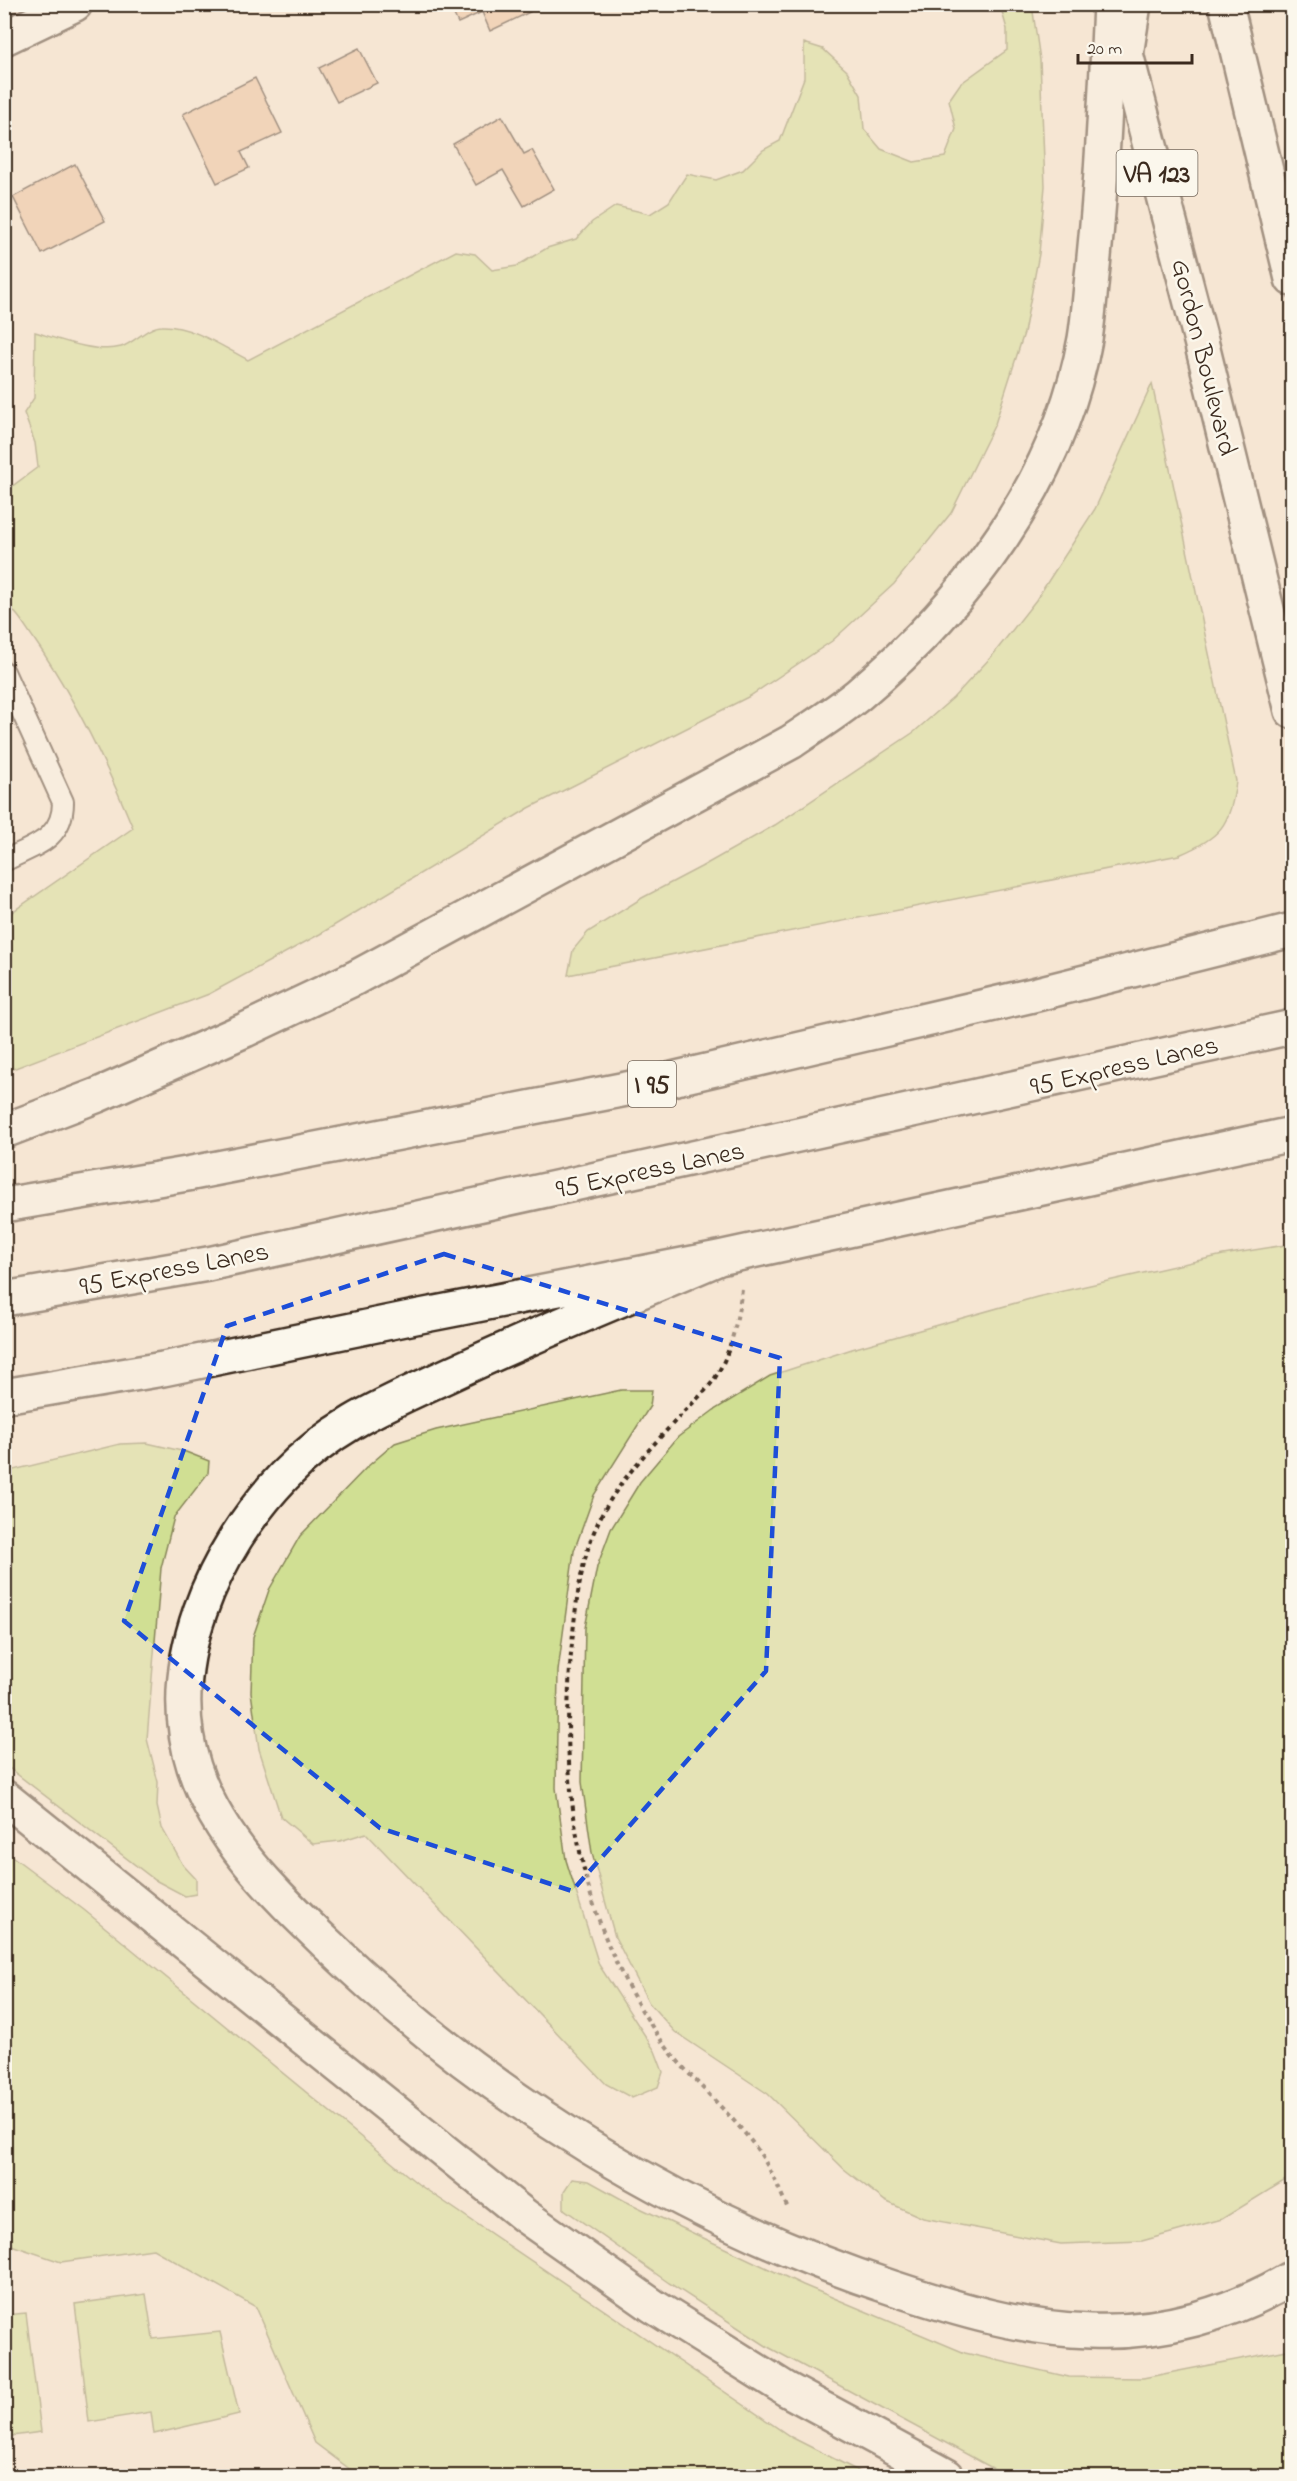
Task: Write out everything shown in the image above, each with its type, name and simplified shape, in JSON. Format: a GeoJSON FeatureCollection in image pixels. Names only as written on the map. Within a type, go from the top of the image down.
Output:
{"type":"FeatureCollection","features":[{"type":"Feature","properties":{"kind":"main road"},"geometry":{"type":"LineString","coordinates":[[4,38],[75,4]]}},
{"type":"Feature","properties":{"kind":"main road"},"geometry":{"type":"LineString","coordinates":[[4,1131],[98,1095],[355,978],[791,742],[856,696],[916,643],[959,596],[1005,534],[1040,473],[1067,407],[1085,339],[1099,214],[1112,4]]}},
{"type":"Feature","properties":{"kind":"main road","name":"Gordon Boulevard"},"geometry":{"type":"LineString","coordinates":[[1112,4],[1202,341],[1293,711]]}},
{"type":"Feature","properties":{"kind":"main road"},"geometry":{"type":"LineString","coordinates":[[1126,55],[1134,4]]}},
{"type":"Feature","properties":{"kind":"main road"},"geometry":{"type":"LineString","coordinates":[[1226,4],[1293,279]]}},
{"type":"Feature","properties":{"kind":"main road"},"geometry":{"type":"LineString","coordinates":[[1033,995],[1293,915]]}},
{"type":"Feature","properties":{"kind":"main road","name":"I 95"},"geometry":{"type":"LineString","coordinates":[[4,1205],[187,1174],[642,1086],[1033,995],[1293,930]]}},
{"type":"Feature","properties":{"kind":"main road","name":"95 Express Lanes"},"geometry":{"type":"LineString","coordinates":[[4,1299],[208,1264],[1293,1028]]}},
{"type":"Feature","properties":{"kind":"main road"},"geometry":{"type":"LineString","coordinates":[[4,1396],[163,1370],[415,1317],[733,1255],[1293,1134]]}},
{"type":"Feature","properties":{"kind":"main road"},"geometry":{"type":"LineString","coordinates":[[733,1255],[497,1352],[363,1415],[306,1454],[282,1479],[245,1523],[216,1573],[193,1635],[184,1680],[184,1716],[196,1772],[208,1804],[231,1843],[302,1919],[367,1982],[436,2040],[508,2094],[603,2155],[738,2227],[811,2259],[934,2302],[1036,2326],[1094,2332],[1154,2328],[1212,2315],[1267,2293],[1293,2278]]}},
{"type":"Feature","properties":{"kind":"main road"},"geometry":{"type":"LineString","coordinates":[[4,1797],[525,2216],[652,2306],[786,2389],[947,2476]]}},
{"type":"Feature","properties":{"kind":"lane"},"geometry":{"type":"LineString","coordinates":[[4,672],[63,802],[63,817],[55,832],[43,841],[4,861]]}},
{"type":"Feature","properties":{"kind":"path"},"geometry":{"type":"LineString","coordinates":[[733,1255],[737,1324],[721,1368],[713,1381],[643,1456],[605,1507],[589,1544],[573,1628],[569,1685],[568,1749],[572,1806],[581,1863],[595,1914],[636,2002],[663,2042],[758,2150],[811,2259]]}},
{"type":"Feature","properties":{"kind":"highlighted area"},"geometry":{"type":"Polygon","coordinates":[[[444,1254],[780,1358],[766,1671],[572,1891],[380,1828],[124,1621],[227,1326],[444,1254]]]}},
{"type":"Feature","properties":{"kind":"green space"},"geometry":{"type":"Polygon","coordinates":[[[1000,5],[1032,5],[1040,60],[1045,186],[1039,254],[1024,333],[995,424],[951,513],[894,584],[832,641],[750,696],[529,808],[320,934],[209,994],[5,1072],[5,917],[133,828],[101,755],[63,684],[21,620],[5,604],[5,489],[38,467],[35,443],[24,413],[34,398],[35,332],[78,345],[111,349],[126,345],[157,327],[173,327],[195,333],[248,360],[456,251],[475,254],[492,270],[517,266],[547,248],[576,239],[592,222],[616,206],[650,214],[669,202],[687,174],[716,180],[743,170],[763,150],[780,141],[804,78],[804,43],[823,49],[847,71],[861,95],[864,129],[881,149],[914,162],[945,157],[956,129],[949,100],[960,84],[1007,50],[1007,29],[1000,5]]]}},
{"type":"Feature","properties":{"kind":"green space"},"geometry":{"type":"Polygon","coordinates":[[[1152,384],[1236,781],[1227,819],[1214,836],[1179,855],[568,975],[573,950],[588,932],[642,898],[775,825],[914,732],[953,698],[992,656],[1036,600],[1095,509],[1152,384]]]}},
{"type":"Feature","properties":{"kind":"green space"},"geometry":{"type":"Polygon","coordinates":[[[1292,1244],[1292,2176],[1222,2219],[1142,2241],[1061,2244],[923,2218],[885,2201],[844,2169],[768,2094],[675,2032],[649,2003],[615,1937],[592,1853],[582,1782],[585,1628],[597,1567],[611,1529],[640,1482],[678,1437],[714,1410],[770,1376],[852,1349],[1037,1297],[1223,1255],[1292,1244]]]}},
{"type":"Feature","properties":{"kind":"green space"},"geometry":{"type":"Polygon","coordinates":[[[621,1390],[652,1390],[650,1406],[594,1495],[574,1551],[558,1671],[556,1788],[566,1860],[599,1965],[655,2051],[663,2072],[658,2087],[632,2098],[606,2084],[366,1833],[340,1841],[313,1844],[281,1817],[259,1749],[251,1692],[253,1637],[269,1590],[300,1536],[367,1467],[395,1443],[436,1430],[621,1390]]]}},
{"type":"Feature","properties":{"kind":"green space"},"geometry":{"type":"Polygon","coordinates":[[[147,1443],[186,1452],[209,1461],[208,1473],[174,1517],[161,1568],[147,1739],[158,1782],[157,1806],[162,1828],[183,1865],[196,1879],[196,1894],[185,1896],[155,1880],[5,1765],[5,1472],[120,1444],[147,1443]]]}},
{"type":"Feature","properties":{"kind":"green space"},"geometry":{"type":"Polygon","coordinates":[[[5,1851],[84,1910],[418,2184],[791,2437],[868,2476],[359,2476],[315,2443],[256,2307],[153,2249],[61,2262],[5,2243],[5,1851]]]}},
{"type":"Feature","properties":{"kind":"green space"},"geometry":{"type":"Polygon","coordinates":[[[572,2179],[589,2181],[625,2201],[803,2285],[965,2353],[1069,2377],[1143,2378],[1292,2349],[1292,2476],[1007,2476],[768,2347],[669,2283],[564,2209],[564,2191],[572,2179]]]}},
{"type":"Feature","properties":{"kind":"green space"},"geometry":{"type":"Polygon","coordinates":[[[146,2294],[153,2339],[220,2332],[239,2414],[154,2434],[151,2412],[89,2422],[75,2304],[146,2294]]]}},
{"type":"Feature","properties":{"kind":"green space"},"geometry":{"type":"Polygon","coordinates":[[[26,2313],[41,2432],[5,2437],[5,2315],[26,2313]]]}},
{"type":"Feature","properties":{"kind":"building"},"geometry":{"type":"Polygon","coordinates":[[[449,4],[526,4],[530,12],[490,31],[482,12],[458,23],[449,4]]]}},
{"type":"Feature","properties":{"kind":"building"},"geometry":{"type":"Polygon","coordinates":[[[359,48],[377,83],[337,102],[319,68],[359,48]]]}},
{"type":"Feature","properties":{"kind":"building"},"geometry":{"type":"Polygon","coordinates":[[[255,78],[282,133],[241,152],[249,168],[217,183],[183,114],[255,78]]]}},
{"type":"Feature","properties":{"kind":"building"},"geometry":{"type":"Polygon","coordinates":[[[502,116],[524,154],[532,150],[554,189],[524,206],[503,170],[476,185],[453,144],[502,116]]]}},
{"type":"Feature","properties":{"kind":"building"},"geometry":{"type":"Polygon","coordinates":[[[75,164],[105,221],[42,254],[13,197],[75,164]]]}}]}
